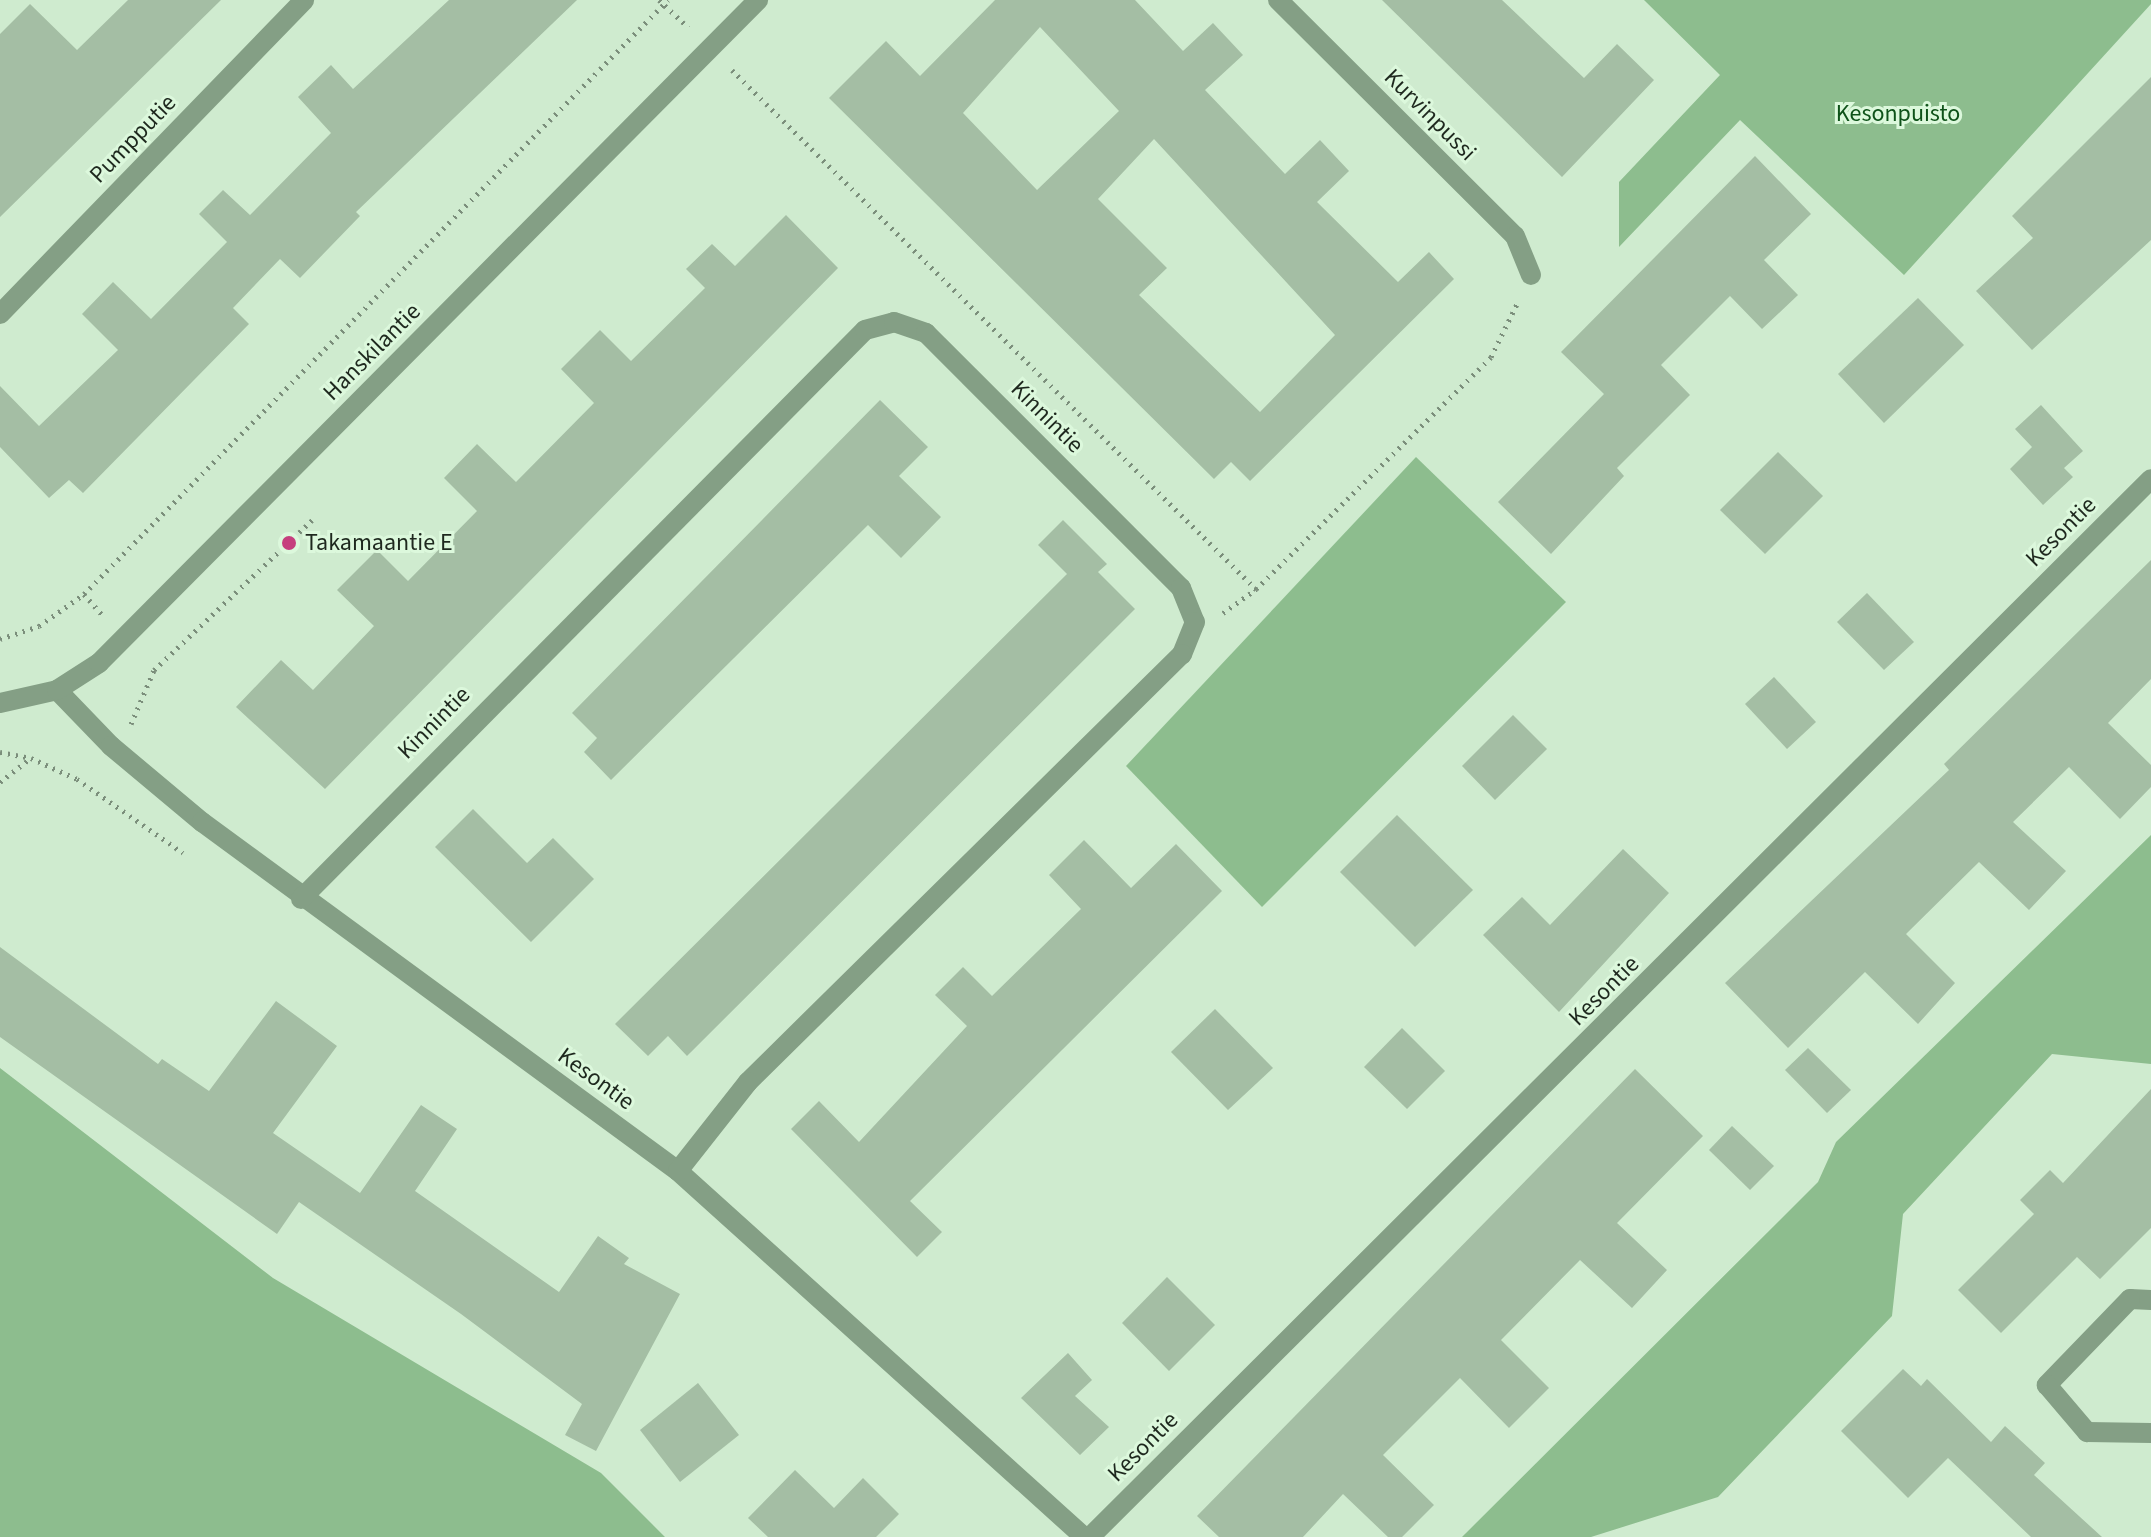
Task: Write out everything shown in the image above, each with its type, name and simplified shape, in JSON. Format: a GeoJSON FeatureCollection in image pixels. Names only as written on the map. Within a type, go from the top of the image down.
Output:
{"type":"FeatureCollection","features":[{"type":"Feature","properties":{"kind":"street","name":"Pumpputie"},"geometry":{"type":"LineString","coordinates":[[0,314],[304,0]]}},
{"type":"Feature","properties":{"kind":"street","name":"Hanskilantie"},"geometry":{"type":"LineString","coordinates":[[0,703],[57,690],[123,640],[758,0]]}},
{"type":"Feature","properties":{"kind":"street","name":"Kurvinpussi"},"geometry":{"type":"LineString","coordinates":[[1278,0],[1515,236],[1531,275]]}},
{"type":"Feature","properties":{"kind":"street","name":"Kinnintie"},"geometry":{"type":"LineString","coordinates":[[301,899],[865,330],[894,322],[926,333],[1181,588],[1195,622],[1182,654],[748,1082],[678,1171]]}},
{"type":"Feature","properties":{"kind":"street","name":"Kesontie"},"geometry":{"type":"LineString","coordinates":[[1090,1537],[2151,479]]}},
{"type":"Feature","properties":{"kind":"street","name":"Kesontie"},"geometry":{"type":"LineString","coordinates":[[57,690],[111,746],[301,899],[678,1171],[1084,1537]]}},
{"type":"Feature","properties":{"kind":"street"},"geometry":{"type":"LineString","coordinates":[[2151,1300],[2130,1299],[2047,1385],[2087,1432],[2151,1433]]}},
{"type":"Feature","properties":{"kind":"path"},"geometry":{"type":"LineString","coordinates":[[0,639],[39,626],[84,594],[664,2],[694,33]]}},
{"type":"Feature","properties":{"kind":"path"},"geometry":{"type":"LineString","coordinates":[[732,70],[1256,589],[1491,357],[1531,275]]}},
{"type":"Feature","properties":{"kind":"path"},"geometry":{"type":"LineString","coordinates":[[139,715],[154,670],[312,520]]}},
{"type":"Feature","properties":{"kind":"path"},"geometry":{"type":"LineString","coordinates":[[84,594],[102,615]]}},
{"type":"Feature","properties":{"kind":"path"},"geometry":{"type":"LineString","coordinates":[[0,752],[31,758],[77,779],[192,859]]}},
{"type":"Feature","properties":{"kind":"path"},"geometry":{"type":"LineString","coordinates":[[0,782],[31,758]]}},
{"type":"Feature","properties":{"kind":"green space","name":"Kesonpuisto"},"geometry":{"type":"Polygon","coordinates":[[[1644,0],[2151,0],[2151,4],[1904,275],[1740,120],[1619,247],[1619,182],[1720,75],[1644,0]]]}},
{"type":"Feature","properties":{"kind":"green space"},"geometry":{"type":"Polygon","coordinates":[[[1416,457],[1566,602],[1262,907],[1126,766],[1416,457]]]}},
{"type":"Feature","properties":{"kind":"green space"},"geometry":{"type":"Polygon","coordinates":[[[2151,835],[2151,1064],[2052,1054],[1903,1214],[1892,1316],[1718,1497],[1591,1537],[1462,1537],[1818,1182],[1836,1142],[2151,835]]]}},
{"type":"Feature","properties":{"kind":"green space"},"geometry":{"type":"Polygon","coordinates":[[[0,1068],[273,1278],[601,1473],[665,1537],[0,1537],[0,1068]]]}},
{"type":"Feature","properties":{"kind":"building"},"geometry":{"type":"Polygon","coordinates":[[[128,0],[221,0],[0,217],[0,34],[30,4],[77,50],[128,0]]]}},
{"type":"Feature","properties":{"kind":"building"},"geometry":{"type":"Polygon","coordinates":[[[449,0],[577,0],[356,212],[360,216],[300,278],[280,259],[233,308],[249,324],[83,493],[69,480],[49,498],[0,447],[0,386],[39,426],[118,350],[82,314],[113,282],[151,319],[227,242],[199,214],[223,190],[250,215],[331,133],[298,97],[331,65],[353,89],[449,0]]]}},
{"type":"Feature","properties":{"kind":"building"},"geometry":{"type":"Polygon","coordinates":[[[995,0],[1135,0],[1183,51],[1213,23],[1243,55],[1205,90],[1285,174],[1320,140],[1349,171],[1317,202],[1398,282],[1429,252],[1454,279],[1250,481],[1231,462],[1214,479],[829,98],[886,41],[920,76],[995,0]],[[1040,27],[963,113],[1037,190],[1119,111],[1040,27]],[[1154,139],[1098,199],[1167,268],[1139,295],[1260,412],[1335,335],[1154,139]]]}},
{"type":"Feature","properties":{"kind":"building"},"geometry":{"type":"Polygon","coordinates":[[[1382,0],[1502,0],[1584,78],[1617,44],[1654,80],[1562,177],[1382,0]]]}},
{"type":"Feature","properties":{"kind":"building"},"geometry":{"type":"Polygon","coordinates":[[[2151,77],[2151,240],[2032,350],[1976,291],[2033,238],[2012,216],[2151,77]]]}},
{"type":"Feature","properties":{"kind":"building"},"geometry":{"type":"Polygon","coordinates":[[[1755,156],[1811,214],[1764,260],[1798,295],[1762,329],[1730,296],[1661,365],[1690,395],[1617,468],[1624,476],[1551,554],[1498,502],[1604,394],[1561,352],[1755,156]]]}},
{"type":"Feature","properties":{"kind":"building"},"geometry":{"type":"Polygon","coordinates":[[[786,215],[838,268],[325,789],[236,707],[281,660],[313,690],[374,626],[337,590],[377,550],[408,581],[477,511],[444,478],[477,444],[516,482],[594,403],[561,369],[600,330],[631,361],[705,288],[686,269],[712,244],[735,266],[786,215]]]}},
{"type":"Feature","properties":{"kind":"building"},"geometry":{"type":"Polygon","coordinates":[[[1918,298],[1964,345],[1884,423],[1838,374],[1918,298]]]}},
{"type":"Feature","properties":{"kind":"building"},"geometry":{"type":"Polygon","coordinates":[[[880,400],[928,447],[899,476],[941,517],[901,558],[868,525],[611,780],[584,752],[597,738],[572,713],[880,400]]]}},
{"type":"Feature","properties":{"kind":"building"},"geometry":{"type":"Polygon","coordinates":[[[2041,405],[2083,451],[2064,468],[2073,477],[2043,505],[2010,469],[2032,447],[2015,429],[2041,405]]]}},
{"type":"Feature","properties":{"kind":"building"},"geometry":{"type":"Polygon","coordinates":[[[1778,452],[1823,496],[1765,554],[1720,510],[1778,452]]]}},
{"type":"Feature","properties":{"kind":"building"},"geometry":{"type":"Polygon","coordinates":[[[1063,520],[1107,564],[1098,572],[1135,609],[687,1056],[668,1036],[648,1056],[615,1024],[1067,574],[1038,545],[1063,520]]]}},
{"type":"Feature","properties":{"kind":"building"},"geometry":{"type":"Polygon","coordinates":[[[2151,560],[2151,679],[2108,723],[2151,765],[2151,787],[2120,819],[2069,767],[2013,822],[2066,871],[2029,910],[1979,862],[1906,934],[1955,983],[1918,1024],[1865,972],[1788,1048],[1725,983],[1949,770],[1944,764],[2151,560]]]}},
{"type":"Feature","properties":{"kind":"building"},"geometry":{"type":"Polygon","coordinates":[[[1867,593],[1914,642],[1884,670],[1837,622],[1867,593]]]}},
{"type":"Feature","properties":{"kind":"building"},"geometry":{"type":"Polygon","coordinates":[[[1774,677],[1816,722],[1787,749],[1745,704],[1774,677]]]}},
{"type":"Feature","properties":{"kind":"building"},"geometry":{"type":"Polygon","coordinates":[[[1513,715],[1547,749],[1495,800],[1462,766],[1513,715]]]}},
{"type":"Feature","properties":{"kind":"building"},"geometry":{"type":"Polygon","coordinates":[[[473,809],[527,863],[553,838],[594,879],[531,942],[435,847],[473,809]]]}},
{"type":"Feature","properties":{"kind":"building"},"geometry":{"type":"Polygon","coordinates":[[[1397,815],[1473,890],[1415,947],[1340,872],[1397,815]]]}},
{"type":"Feature","properties":{"kind":"building"},"geometry":{"type":"Polygon","coordinates":[[[1084,840],[1131,888],[1176,844],[1222,891],[910,1201],[942,1232],[917,1257],[791,1129],[819,1101],[859,1142],[967,1026],[935,995],[963,967],[992,996],[1081,909],[1049,875],[1084,840]]]}},
{"type":"Feature","properties":{"kind":"building"},"geometry":{"type":"Polygon","coordinates":[[[1623,849],[1669,893],[1559,1012],[1483,935],[1522,897],[1550,925],[1623,849]]]}},
{"type":"Feature","properties":{"kind":"building"},"geometry":{"type":"Polygon","coordinates":[[[0,947],[158,1064],[162,1059],[209,1091],[276,1001],[337,1046],[273,1133],[360,1193],[421,1105],[457,1129],[415,1191],[559,1292],[598,1236],[629,1258],[624,1264],[680,1294],[596,1451],[565,1435],[582,1404],[461,1314],[299,1202],[277,1234],[0,1037],[0,947]]]}},
{"type":"Feature","properties":{"kind":"building"},"geometry":{"type":"Polygon","coordinates":[[[1215,1009],[1273,1068],[1228,1110],[1171,1052],[1215,1009]]]}},
{"type":"Feature","properties":{"kind":"building"},"geometry":{"type":"Polygon","coordinates":[[[1402,1028],[1445,1071],[1407,1109],[1364,1067],[1402,1028]]]}},
{"type":"Feature","properties":{"kind":"building"},"geometry":{"type":"Polygon","coordinates":[[[1808,1048],[1851,1090],[1827,1113],[1785,1070],[1808,1048]]]}},
{"type":"Feature","properties":{"kind":"building"},"geometry":{"type":"Polygon","coordinates":[[[1635,1069],[1703,1136],[1617,1223],[1667,1270],[1632,1308],[1580,1260],[1501,1340],[1549,1388],[1509,1428],[1460,1378],[1383,1455],[1434,1505],[1402,1537],[1388,1537],[1343,1494],[1303,1537],[1219,1537],[1197,1516],[1635,1069]]]}},
{"type":"Feature","properties":{"kind":"building"},"geometry":{"type":"Polygon","coordinates":[[[2151,1089],[2151,1228],[2100,1279],[2077,1257],[2001,1333],[1958,1290],[2034,1214],[2020,1200],[2050,1170],[2063,1183],[2151,1089]]]}},
{"type":"Feature","properties":{"kind":"building"},"geometry":{"type":"Polygon","coordinates":[[[1732,1126],[1774,1166],[1750,1190],[1709,1150],[1732,1126]]]}},
{"type":"Feature","properties":{"kind":"building"},"geometry":{"type":"Polygon","coordinates":[[[1167,1277],[1215,1325],[1169,1371],[1122,1323],[1167,1277]]]}},
{"type":"Feature","properties":{"kind":"building"},"geometry":{"type":"Polygon","coordinates":[[[1068,1353],[1092,1380],[1075,1396],[1109,1427],[1080,1455],[1021,1398],[1068,1353]]]}},
{"type":"Feature","properties":{"kind":"building"},"geometry":{"type":"Polygon","coordinates":[[[1903,1369],[1921,1386],[1927,1379],[1991,1442],[2005,1426],[2045,1463],[2034,1475],[2102,1537],[2031,1537],[1948,1458],[1908,1498],[1841,1431],[1903,1369]]]}},
{"type":"Feature","properties":{"kind":"building"},"geometry":{"type":"Polygon","coordinates":[[[698,1383],[739,1435],[680,1482],[640,1430],[698,1383]]]}},
{"type":"Feature","properties":{"kind":"building"},"geometry":{"type":"Polygon","coordinates":[[[795,1470],[834,1508],[863,1478],[899,1514],[876,1537],[768,1537],[748,1518],[795,1470]]]}},
{"type":"Feature","properties":{"kind":"place","name":"Takamaantie E"},"geometry":{"type":"Point","coordinates":[289,543]}}]}
